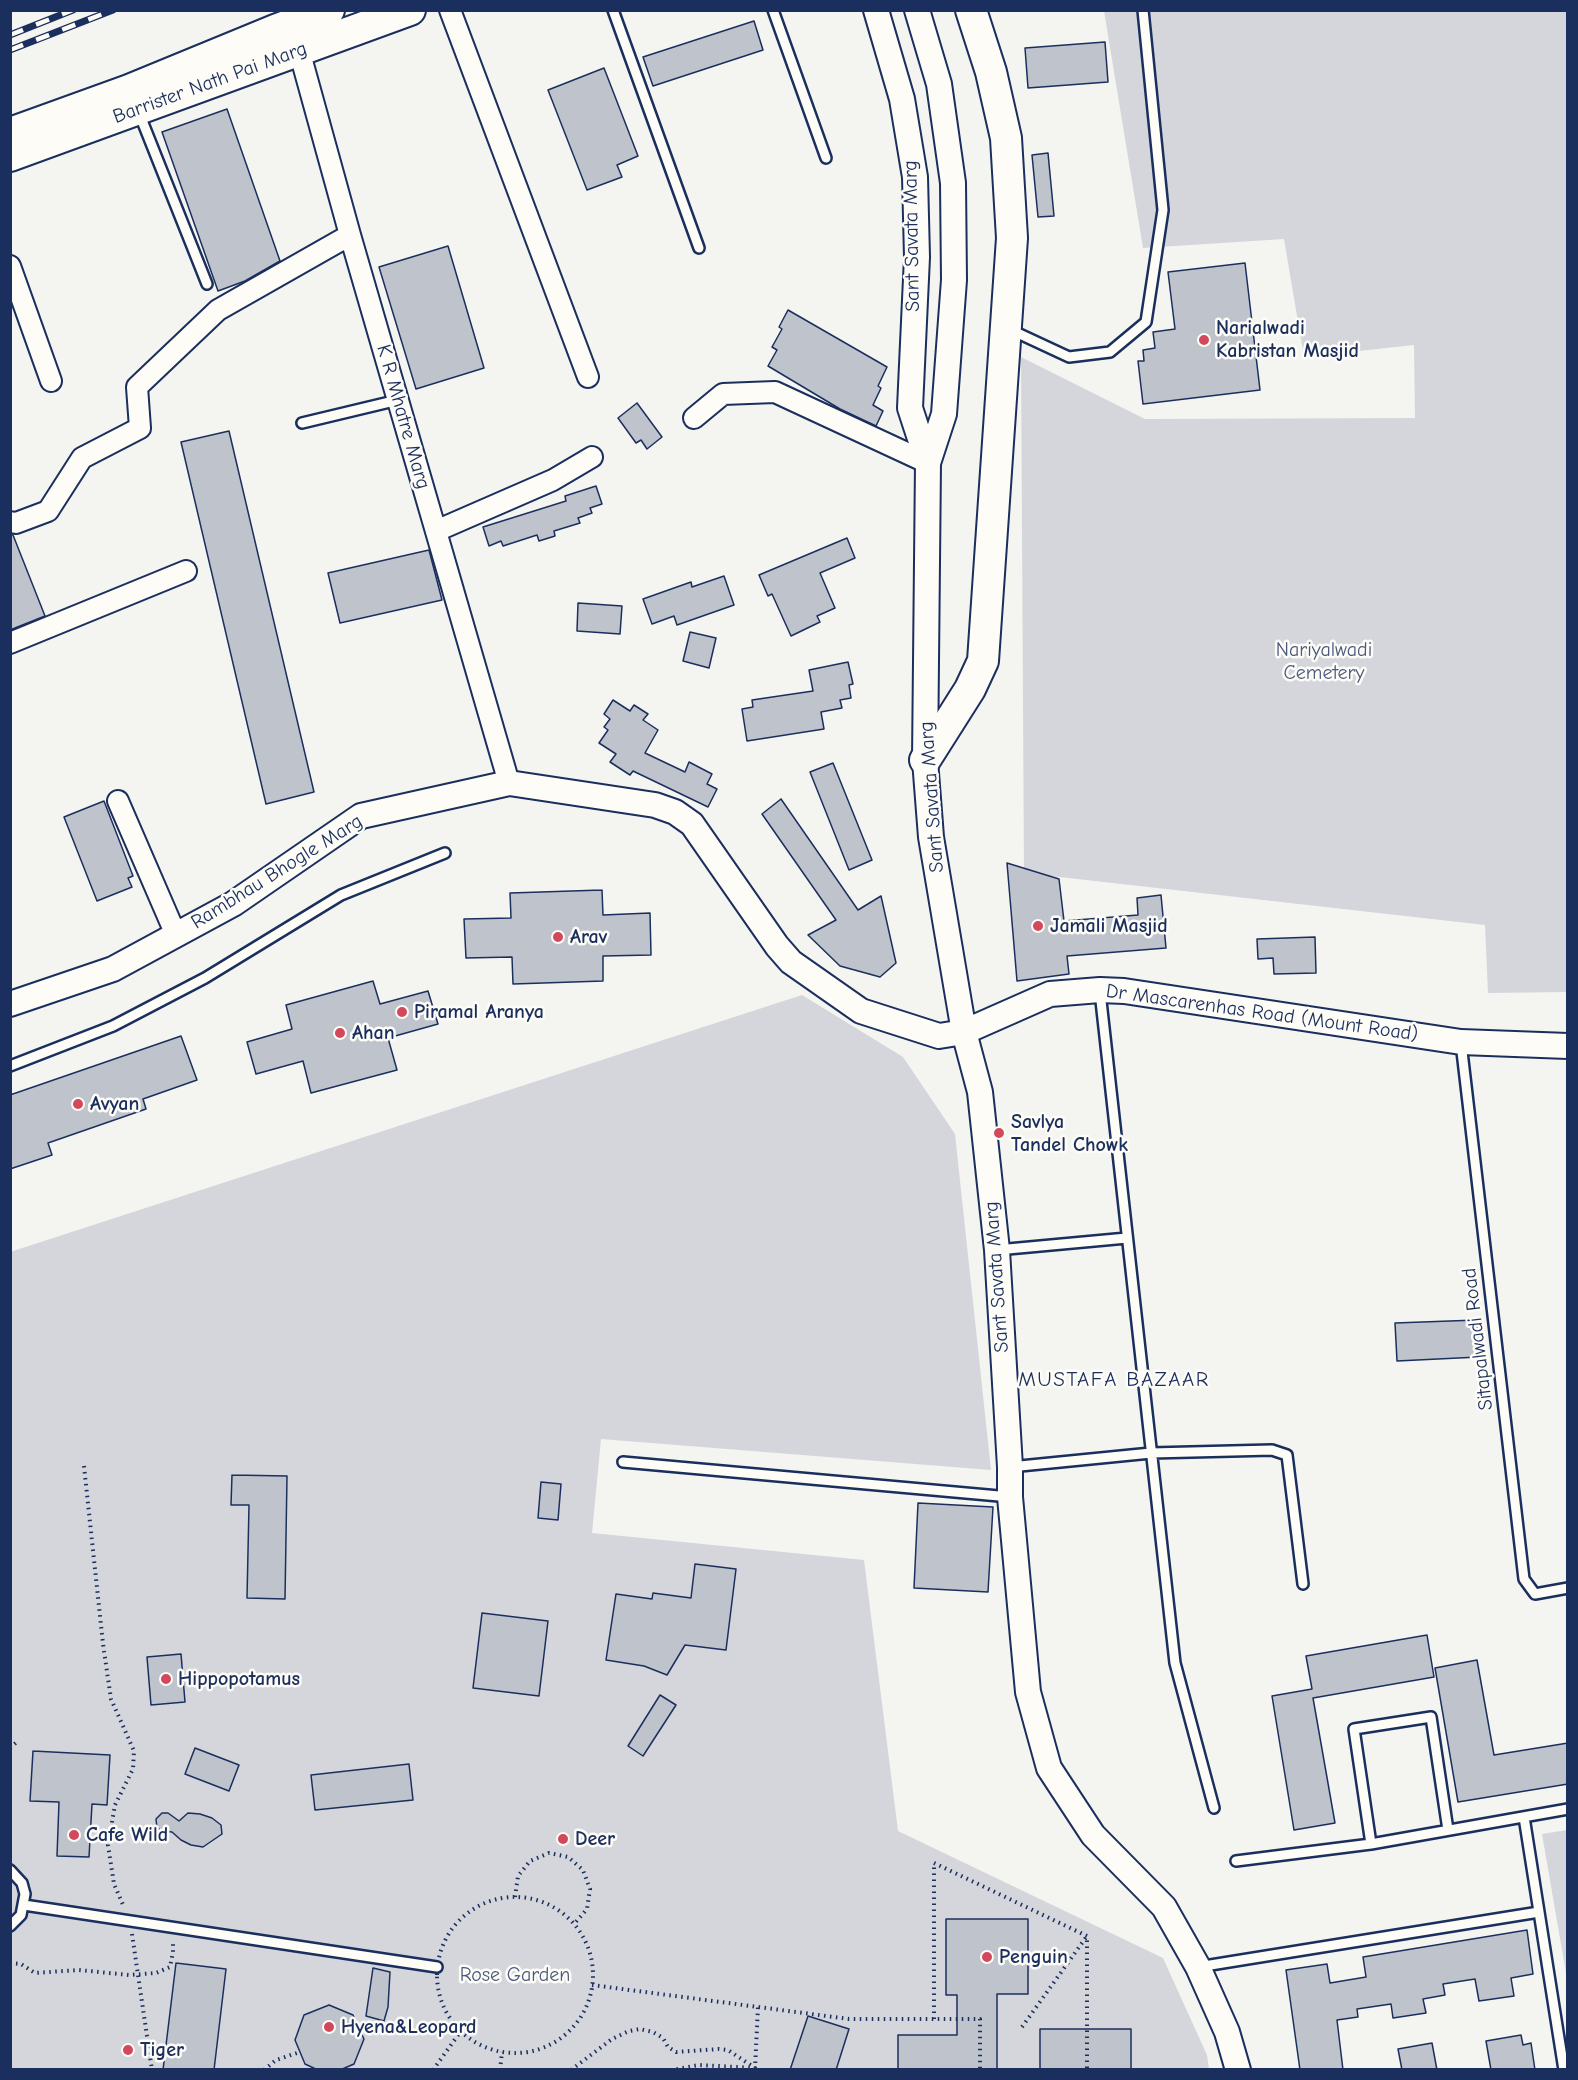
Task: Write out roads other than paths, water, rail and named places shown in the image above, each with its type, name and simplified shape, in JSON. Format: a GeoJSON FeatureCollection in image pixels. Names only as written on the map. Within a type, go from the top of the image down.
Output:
{"type":"FeatureCollection","features":[{"type":"Feature","properties":{"kind":"main road","name":"Barrister Nath Pai Marg"},"geometry":{"type":"LineString","coordinates":[[10,133],[129,90],[329,10]]}},
{"type":"Feature","properties":{"kind":"main road","name":"Barrister Nath Pai Marg"},"geometry":{"type":"LineString","coordinates":[[10,156],[410,10]]}},
{"type":"Feature","properties":{"kind":"main road"},"geometry":{"type":"LineString","coordinates":[[925,760],[970,689],[983,661],[1012,238],[1006,138],[991,72],[971,10]]}},
{"type":"Feature","properties":{"kind":"street"},"geometry":{"type":"LineString","coordinates":[[450,10],[588,377]]}},
{"type":"Feature","properties":{"kind":"street","name":"Sant Savata Marg"},"geometry":{"type":"LineString","coordinates":[[876,10],[902,99],[915,177],[917,257],[910,408],[928,463]]}},
{"type":"Feature","properties":{"kind":"street","name":"Sant Savata Marg"},"geometry":{"type":"LineString","coordinates":[[917,10],[939,84],[953,183],[954,280],[944,414],[928,463],[925,760],[931,837],[964,1032],[980,1092],[997,1250],[1010,1497],[1028,1692],[1049,1768],[1093,1835],[1164,1907],[1198,1967],[1227,2032],[1238,2070]]}},
{"type":"Feature","properties":{"kind":"street","name":"K R Mhatre Marg"},"geometry":{"type":"LineString","coordinates":[[299,50],[350,235],[509,783]]}},
{"type":"Feature","properties":{"kind":"street"},"geometry":{"type":"LineString","coordinates":[[10,522],[16,523],[48,512],[82,458],[140,428],[136,387],[218,310],[350,235]]}},
{"type":"Feature","properties":{"kind":"street"},"geometry":{"type":"LineString","coordinates":[[10,266],[51,381]]}},
{"type":"Feature","properties":{"kind":"street"},"geometry":{"type":"LineString","coordinates":[[694,418],[723,394],[775,392],[928,463]]}},
{"type":"Feature","properties":{"kind":"street"},"geometry":{"type":"LineString","coordinates":[[436,531],[553,480],[592,457]]}},
{"type":"Feature","properties":{"kind":"street"},"geometry":{"type":"LineString","coordinates":[[10,643],[186,571]]}},
{"type":"Feature","properties":{"kind":"street","name":"Rambhau Bhogle Marg"},"geometry":{"type":"LineString","coordinates":[[10,1004],[113,969],[233,904],[361,816],[509,783],[655,805],[675,812],[692,824],[790,962],[861,1011],[939,1036],[964,1032]]}},
{"type":"Feature","properties":{"kind":"street"},"geometry":{"type":"LineString","coordinates":[[118,801],[177,934]]}},
{"type":"Feature","properties":{"kind":"street","name":"Dr Mascarenhas Road (Mount Road)"},"geometry":{"type":"LineString","coordinates":[[964,1032],[1050,994],[1124,990],[1461,1042],[1568,1046]]}},
{"type":"Feature","properties":{"kind":"lane"},"geometry":{"type":"LineString","coordinates":[[613,10],[699,248]]}},
{"type":"Feature","properties":{"kind":"lane"},"geometry":{"type":"LineString","coordinates":[[773,10],[826,158]]}},
{"type":"Feature","properties":{"kind":"lane"},"geometry":{"type":"LineString","coordinates":[[1006,328],[1069,357],[1110,352],[1146,322],[1163,210],[1143,10]]}},
{"type":"Feature","properties":{"kind":"lane"},"geometry":{"type":"LineString","coordinates":[[137,110],[207,284]]}},
{"type":"Feature","properties":{"kind":"lane"},"geometry":{"type":"LineString","coordinates":[[302,423],[398,400]]}},
{"type":"Feature","properties":{"kind":"lane"},"geometry":{"type":"LineString","coordinates":[[10,1066],[113,1026],[205,978],[341,896],[445,854]]}},
{"type":"Feature","properties":{"kind":"lane"},"geometry":{"type":"LineString","coordinates":[[1100,990],[1174,1663],[1214,1808]]}},
{"type":"Feature","properties":{"kind":"lane","name":"Sitapalwadi Road"},"geometry":{"type":"LineString","coordinates":[[1461,1042],[1524,1579],[1534,1594],[1568,1588]]}},
{"type":"Feature","properties":{"kind":"lane"},"geometry":{"type":"LineString","coordinates":[[997,1250],[1127,1238]]}},
{"type":"Feature","properties":{"kind":"lane"},"geometry":{"type":"LineString","coordinates":[[1010,1467],[1151,1453],[1272,1450],[1287,1455],[1304,1584]]}},
{"type":"Feature","properties":{"kind":"lane"},"geometry":{"type":"LineString","coordinates":[[623,1462],[1010,1497]]}},
{"type":"Feature","properties":{"kind":"lane"},"geometry":{"type":"LineString","coordinates":[[1371,1844],[1354,1729],[1431,1717],[1448,1830]]}},
{"type":"Feature","properties":{"kind":"lane"},"geometry":{"type":"LineString","coordinates":[[1236,1861],[1371,1844],[1568,1809]]}},
{"type":"Feature","properties":{"kind":"lane"},"geometry":{"type":"LineString","coordinates":[[1524,1817],[1564,2070]]}},
{"type":"Feature","properties":{"kind":"lane"},"geometry":{"type":"LineString","coordinates":[[10,1870],[22,1883],[25,1894],[21,1915],[10,1926]]}},
{"type":"Feature","properties":{"kind":"lane"},"geometry":{"type":"LineString","coordinates":[[24,1905],[437,1967]]}},
{"type":"Feature","properties":{"kind":"lane"},"geometry":{"type":"LineString","coordinates":[[1198,1967],[1539,1912]]}},
{"type":"Feature","properties":{"kind":"railway"},"geometry":{"type":"LineString","coordinates":[[10,35],[73,10]]}},
{"type":"Feature","properties":{"kind":"railway"},"geometry":{"type":"LineString","coordinates":[[10,50],[113,10]]}},
{"type":"Feature","properties":{"kind":"place","name":"Narialwadi Kabristan Masjid"},"geometry":{"type":"Point","coordinates":[1204,340]}},
{"type":"Feature","properties":{"kind":"place","name":"Jamali Masjid"},"geometry":{"type":"Point","coordinates":[1038,926]}},
{"type":"Feature","properties":{"kind":"place","name":"Arav"},"geometry":{"type":"Point","coordinates":[558,937]}},
{"type":"Feature","properties":{"kind":"place","name":"Piramal Aranya"},"geometry":{"type":"Point","coordinates":[402,1012]}},
{"type":"Feature","properties":{"kind":"place","name":"Ahan"},"geometry":{"type":"Point","coordinates":[340,1033]}},
{"type":"Feature","properties":{"kind":"place","name":"Avyan"},"geometry":{"type":"Point","coordinates":[78,1104]}},
{"type":"Feature","properties":{"kind":"place","name":"Savlya Tandel Chowk"},"geometry":{"type":"Point","coordinates":[999,1133]}},
{"type":"Feature","properties":{"kind":"place","name":"Hippopotamus"},"geometry":{"type":"Point","coordinates":[166,1679]}},
{"type":"Feature","properties":{"kind":"place","name":"Cafe Wild"},"geometry":{"type":"Point","coordinates":[74,1835]}},
{"type":"Feature","properties":{"kind":"place","name":"Deer"},"geometry":{"type":"Point","coordinates":[563,1839]}},
{"type":"Feature","properties":{"kind":"place","name":"Penguin"},"geometry":{"type":"Point","coordinates":[987,1957]}},
{"type":"Feature","properties":{"kind":"place","name":"Hyena&Leopard"},"geometry":{"type":"Point","coordinates":[329,2027]}},
{"type":"Feature","properties":{"kind":"place","name":"Tiger"},"geometry":{"type":"Point","coordinates":[128,2050]}},
{"type":"Feature","properties":{"kind":"district","name":"MUSTAFA BAZAAR"},"geometry":{"type":"Point","coordinates":[1114,1380]}},
{"type":"Feature","properties":{"kind":"park label","name":"Nariyalwadi Cemetery"},"geometry":{"type":"Point","coordinates":[1324,662]}},
{"type":"Feature","properties":{"kind":"park label","name":"Rose Garden"},"geometry":{"type":"Point","coordinates":[515,1975]}}]}
